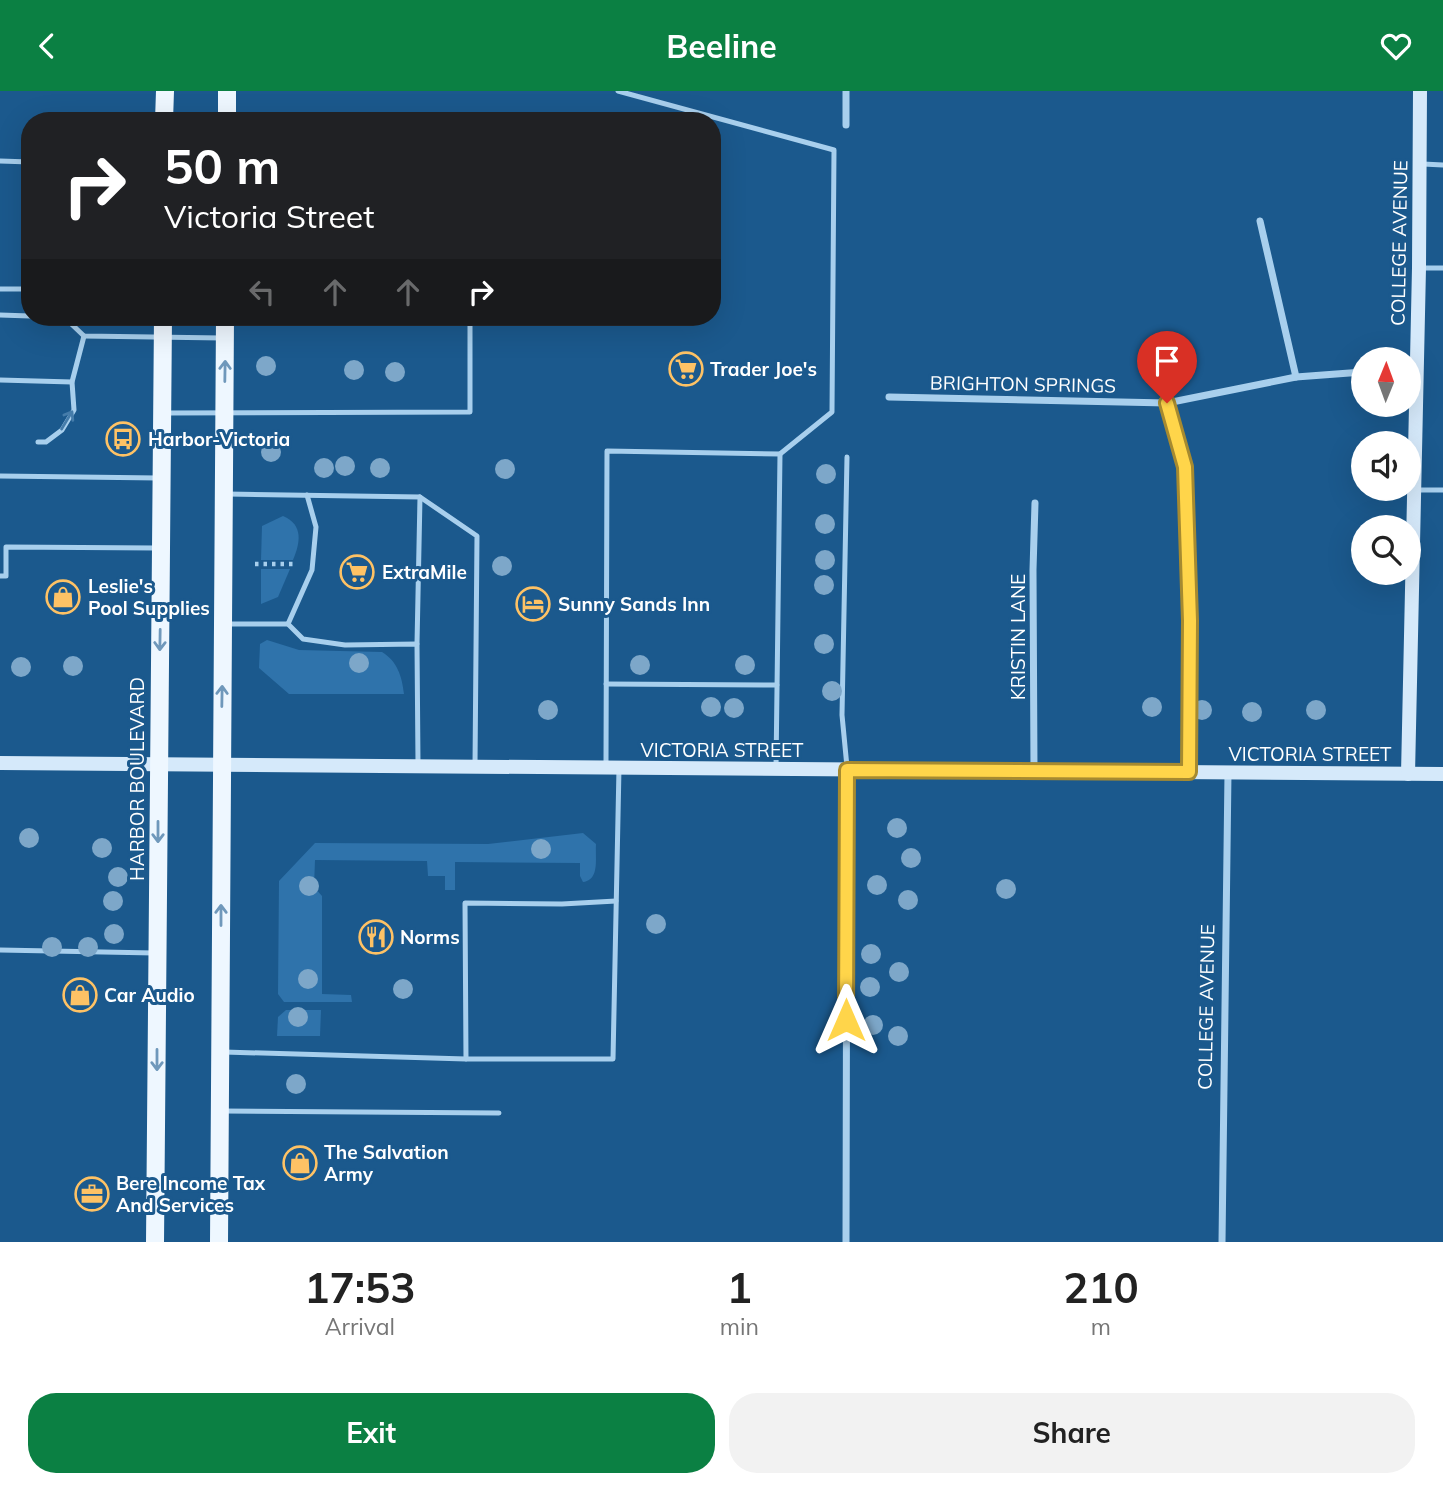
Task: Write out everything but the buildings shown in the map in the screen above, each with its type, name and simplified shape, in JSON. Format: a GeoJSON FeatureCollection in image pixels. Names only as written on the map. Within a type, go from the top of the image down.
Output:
{"type":"FeatureCollection","features":[{"type":"Feature","properties":{"kind":"main road"},"geometry":{"type":"LineString","coordinates":[[164,112],[165,91]]}},
{"type":"Feature","properties":{"kind":"main road"},"geometry":{"type":"LineString","coordinates":[[227,91],[227,112]]}},
{"type":"Feature","properties":{"kind":"main road","name":"COLLEGE AVENUE"},"geometry":{"type":"LineString","coordinates":[[1415,347],[1419,268],[1420,91]]}},
{"type":"Feature","properties":{"kind":"main road","name":"HARBOR BOULEVARD"},"geometry":{"type":"LineString","coordinates":[[155,1242],[163,326]]}},
{"type":"Feature","properties":{"kind":"main road"},"geometry":{"type":"LineString","coordinates":[[219,1242],[225,326]]}},
{"type":"Feature","properties":{"kind":"main road","name":"COLLEGE AVENUE"},"geometry":{"type":"LineString","coordinates":[[1408,774],[1414,501]]}},
{"type":"Feature","properties":{"kind":"main road","name":"VICTORIA STREET"},"geometry":{"type":"LineString","coordinates":[[0,763],[1443,774]]}},
{"type":"Feature","properties":{"kind":"street"},"geometry":{"type":"LineString","coordinates":[[846,91],[846,125]]}},
{"type":"Feature","properties":{"kind":"street"},"geometry":{"type":"LineString","coordinates":[[1260,221],[1296,377]]}},
{"type":"Feature","properties":{"kind":"street","name":"BRIGHTON SPRINGS"},"geometry":{"type":"LineString","coordinates":[[889,397],[1167,403],[1296,377],[1351,373]]}},
{"type":"Feature","properties":{"kind":"street"},"geometry":{"type":"LineString","coordinates":[[1167,403],[1185,467],[1190,621],[1189,772]]}},
{"type":"Feature","properties":{"kind":"street","name":"KRISTIN LANE"},"geometry":{"type":"LineString","coordinates":[[1034,771],[1035,503]]}},
{"type":"Feature","properties":{"kind":"street"},"geometry":{"type":"LineString","coordinates":[[846,1242],[847,770]]}},
{"type":"Feature","properties":{"kind":"street","name":"COLLEGE AVENUE"},"geometry":{"type":"LineString","coordinates":[[1222,1242],[1228,772]]}},
{"type":"Feature","properties":{"kind":"lane"},"geometry":{"type":"LineString","coordinates":[[618,91],[695,112]]}},
{"type":"Feature","properties":{"kind":"lane"},"geometry":{"type":"LineString","coordinates":[[220,1052],[466,1059],[613,1059],[616,901],[613,768],[606,684],[607,451],[780,454],[832,412],[834,150],[721,119]]}},
{"type":"Feature","properties":{"kind":"lane"},"geometry":{"type":"LineString","coordinates":[[0,161],[21,162]]}},
{"type":"Feature","properties":{"kind":"lane"},"geometry":{"type":"LineString","coordinates":[[1419,164],[1443,165]]}},
{"type":"Feature","properties":{"kind":"lane"},"geometry":{"type":"LineString","coordinates":[[1419,268],[1443,268]]}},
{"type":"Feature","properties":{"kind":"lane"},"geometry":{"type":"LineString","coordinates":[[0,289],[21,289]]}},
{"type":"Feature","properties":{"kind":"lane"},"geometry":{"type":"LineString","coordinates":[[0,315],[21,316]]}},
{"type":"Feature","properties":{"kind":"lane"},"geometry":{"type":"LineString","coordinates":[[73,326],[84,336],[225,338]]}},
{"type":"Feature","properties":{"kind":"lane"},"geometry":{"type":"LineString","coordinates":[[162,413],[470,412],[470,326]]}},
{"type":"Feature","properties":{"kind":"lane"},"geometry":{"type":"LineString","coordinates":[[37,442],[46,442],[62,429],[74,410],[72,381],[84,336]]}},
{"type":"Feature","properties":{"kind":"lane"},"geometry":{"type":"LineString","coordinates":[[0,380],[72,381]]}},
{"type":"Feature","properties":{"kind":"lane"},"geometry":{"type":"LineString","coordinates":[[776,769],[780,454]]}},
{"type":"Feature","properties":{"kind":"lane"},"geometry":{"type":"LineString","coordinates":[[847,457],[842,715],[847,770]]}},
{"type":"Feature","properties":{"kind":"lane"},"geometry":{"type":"LineString","coordinates":[[0,476],[161,478]]}},
{"type":"Feature","properties":{"kind":"lane"},"geometry":{"type":"LineString","coordinates":[[1421,490],[1443,490]]}},
{"type":"Feature","properties":{"kind":"lane"},"geometry":{"type":"LineString","coordinates":[[224,494],[420,497],[477,535],[474,767]]}},
{"type":"Feature","properties":{"kind":"lane"},"geometry":{"type":"LineString","coordinates":[[288,624],[312,570],[316,527],[307,495]]}},
{"type":"Feature","properties":{"kind":"lane"},"geometry":{"type":"LineString","coordinates":[[418,767],[420,497]]}},
{"type":"Feature","properties":{"kind":"lane"},"geometry":{"type":"LineString","coordinates":[[0,576],[6,576],[6,547],[161,548]]}},
{"type":"Feature","properties":{"kind":"lane"},"geometry":{"type":"LineString","coordinates":[[223,624],[288,624],[303,639],[345,645],[417,644]]}},
{"type":"Feature","properties":{"kind":"lane"},"geometry":{"type":"LineString","coordinates":[[606,684],[777,685]]}},
{"type":"Feature","properties":{"kind":"lane"},"geometry":{"type":"LineString","coordinates":[[466,1059],[465,903],[562,904],[616,901]]}},
{"type":"Feature","properties":{"kind":"lane"},"geometry":{"type":"LineString","coordinates":[[0,950],[157,953]]}},
{"type":"Feature","properties":{"kind":"lane"},"geometry":{"type":"LineString","coordinates":[[220,1111],[499,1113]]}},
{"type":"Feature","properties":{"kind":"path"},"geometry":{"type":"LineString","coordinates":[[255,563],[295,564]]}},
{"type":"Feature","properties":{"kind":"shaded area"},"geometry":{"type":"Polygon","coordinates":[[[283,516],[297,529],[298,541],[293,560],[261,560],[262,526],[283,516]]]}},
{"type":"Feature","properties":{"kind":"shaded area"},"geometry":{"type":"Polygon","coordinates":[[[261,569],[290,569],[278,597],[261,604],[261,569]]]}},
{"type":"Feature","properties":{"kind":"shaded area"},"geometry":{"type":"Polygon","coordinates":[[[267,640],[299,650],[382,652],[398,670],[404,694],[289,694],[259,668],[260,644],[267,640]]]}},
{"type":"Feature","properties":{"kind":"shaded area"},"geometry":{"type":"Polygon","coordinates":[[[583,833],[596,844],[596,862],[592,877],[583,882],[580,863],[455,862],[455,890],[445,890],[445,876],[428,876],[427,861],[315,860],[314,887],[322,896],[322,994],[351,995],[352,1002],[284,1002],[278,994],[279,881],[315,843],[488,844],[583,833]]]}},
{"type":"Feature","properties":{"kind":"shaded area"},"geometry":{"type":"Polygon","coordinates":[[[286,1010],[321,1010],[320,1036],[277,1036],[278,1017],[286,1010]]]}},
{"type":"Feature","properties":{"kind":"place","name":"Trader Joe's"},"geometry":{"type":"Point","coordinates":[686,369]}},
{"type":"Feature","properties":{"kind":"place","name":"Harbor-Victoria"},"geometry":{"type":"Point","coordinates":[123,439]}},
{"type":"Feature","properties":{"kind":"place","name":"ExtraMile"},"geometry":{"type":"Point","coordinates":[357,572]}},
{"type":"Feature","properties":{"kind":"place","name":"Leslie's Pool Supplies"},"geometry":{"type":"Point","coordinates":[63,597]}},
{"type":"Feature","properties":{"kind":"place","name":"Sunny Sands Inn"},"geometry":{"type":"Point","coordinates":[533,604]}},
{"type":"Feature","properties":{"kind":"place","name":"Norms"},"geometry":{"type":"Point","coordinates":[376,937]}},
{"type":"Feature","properties":{"kind":"place","name":"Car Audio"},"geometry":{"type":"Point","coordinates":[80,995]}},
{"type":"Feature","properties":{"kind":"place","name":"The Salvation Army"},"geometry":{"type":"Point","coordinates":[300,1163]}},
{"type":"Feature","properties":{"kind":"place","name":"Bere Income Tax And Services"},"geometry":{"type":"Point","coordinates":[92,1194]}},
{"type":"Feature","properties":{"kind":"route"},"geometry":{"type":"LineString","coordinates":[[846,1020],[847,770],[1189,772],[1190,621],[1185,467],[1167,403]]}}]}
